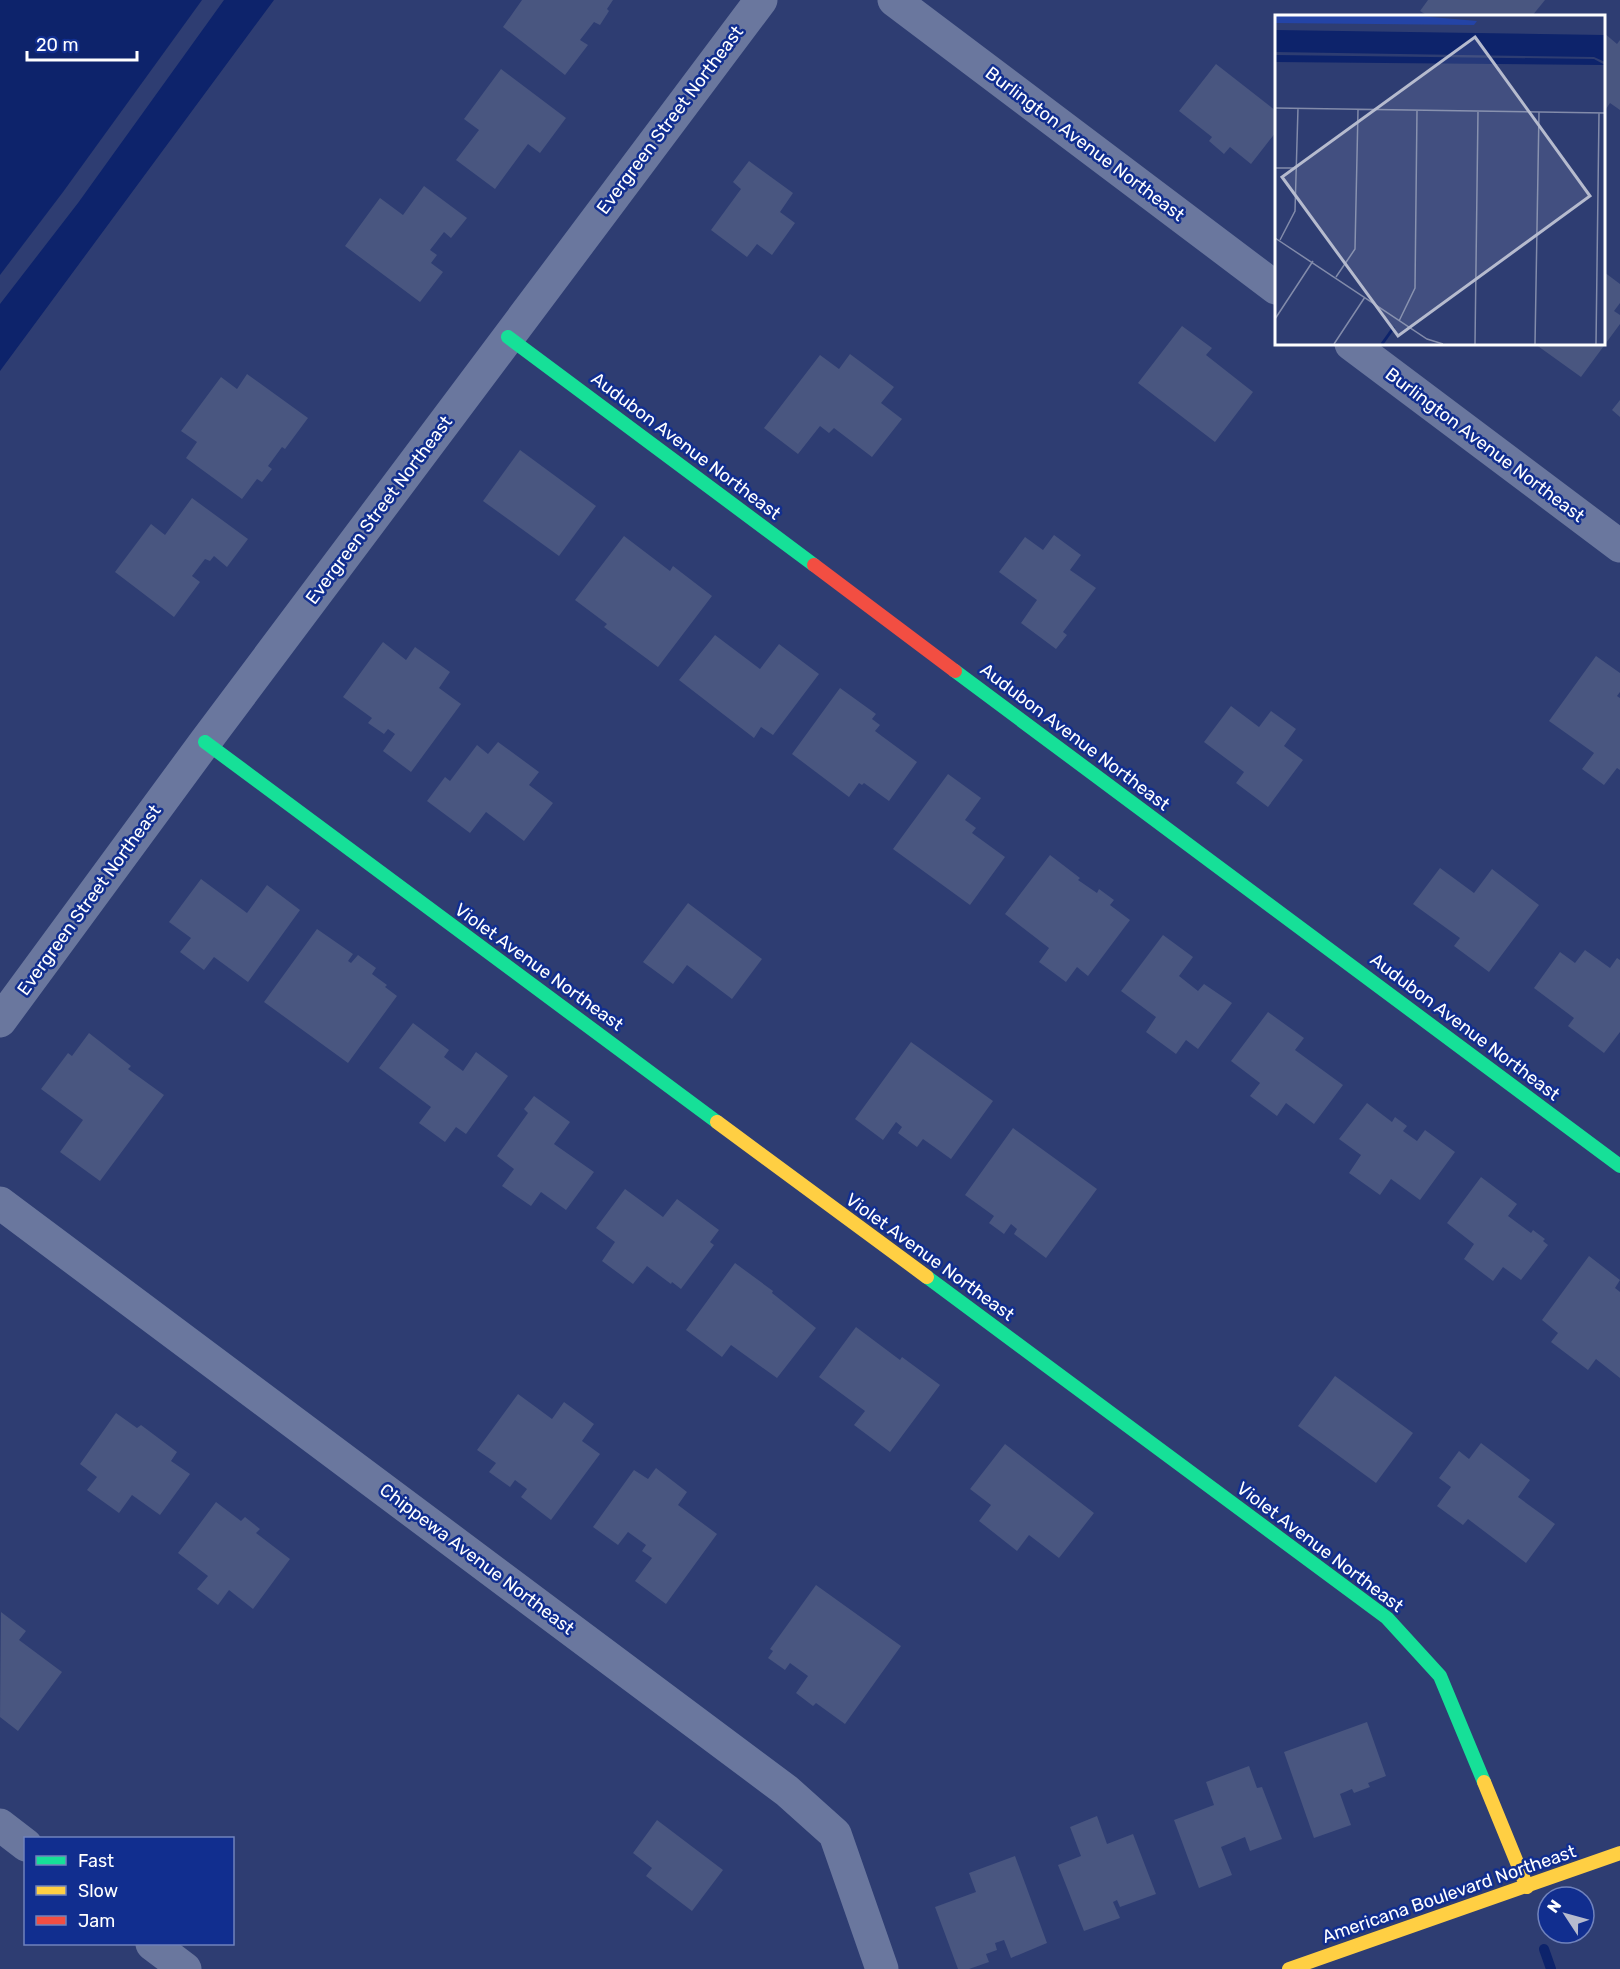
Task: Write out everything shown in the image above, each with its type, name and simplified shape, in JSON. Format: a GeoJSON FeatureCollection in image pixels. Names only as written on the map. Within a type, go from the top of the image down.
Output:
{"type":"FeatureCollection","features":[{"type":"Feature","properties":{"kind":"street","name":"Evergreen Street Northeast"},"geometry":{"type":"LineString","coordinates":[[0,1021],[205,742],[761,0]]}},
{"type":"Feature","properties":{"kind":"street","name":"Burlington Avenue Northeast"},"geometry":{"type":"LineString","coordinates":[[894,0],[1275,287]]}},
{"type":"Feature","properties":{"kind":"street","name":"Audubon Avenue Northeast"},"geometry":{"type":"LineString","coordinates":[[508,337],[1620,1166]]}},
{"type":"Feature","properties":{"kind":"street","name":"Burlington Avenue Northeast"},"geometry":{"type":"LineString","coordinates":[[1352,345],[1620,546]]}},
{"type":"Feature","properties":{"kind":"street","name":"Violet Avenue Northeast"},"geometry":{"type":"LineString","coordinates":[[205,742],[1387,1618],[1440,1676],[1527,1887]]}},
{"type":"Feature","properties":{"kind":"street","name":"Chippewa Avenue Northeast"},"geometry":{"type":"LineString","coordinates":[[0,1203],[787,1791],[835,1834],[882,1969]]}},
{"type":"Feature","properties":{"kind":"street","name":"Americana Boulevard Northeast"},"geometry":{"type":"LineString","coordinates":[[1289,1969],[1620,1853]]}},
{"type":"Feature","properties":{"kind":"street"},"geometry":{"type":"LineString","coordinates":[[153,1945],[185,1969]]}},
{"type":"Feature","properties":{"kind":"shaded area"},"geometry":{"type":"Polygon","coordinates":[[[0,0],[202,0],[0,275],[0,0]]]}},
{"type":"Feature","properties":{"kind":"shaded area"},"geometry":{"type":"Polygon","coordinates":[[[224,0],[274,0],[0,371],[0,304],[78,203],[224,0]]]}},
{"type":"Feature","properties":{"kind":"building"},"geometry":{"type":"Polygon","coordinates":[[[522,0],[613,0],[600,25],[594,22],[580,40],[588,45],[565,75],[503,27],[522,0]]]}},
{"type":"Feature","properties":{"kind":"building"},"geometry":{"type":"Polygon","coordinates":[[[1428,0],[1545,0],[1533,15],[1426,15],[1420,11],[1428,0]]]}},
{"type":"Feature","properties":{"kind":"building"},"geometry":{"type":"Polygon","coordinates":[[[1605,34],[1617,44],[1620,40],[1620,110],[1610,103],[1605,110],[1605,34]]]}},
{"type":"Feature","properties":{"kind":"building"},"geometry":{"type":"Polygon","coordinates":[[[1216,64],[1275,110],[1275,133],[1251,164],[1230,147],[1224,154],[1209,141],[1212,137],[1179,111],[1216,64]]]}},
{"type":"Feature","properties":{"kind":"building"},"geometry":{"type":"Polygon","coordinates":[[[501,69],[566,118],[540,153],[528,144],[495,189],[456,160],[479,130],[464,119],[501,69]]]}},
{"type":"Feature","properties":{"kind":"building"},"geometry":{"type":"Polygon","coordinates":[[[749,161],[793,193],[780,212],[795,223],[772,255],[757,244],[747,257],[711,230],[741,189],[733,182],[749,161]]]}},
{"type":"Feature","properties":{"kind":"building"},"geometry":{"type":"Polygon","coordinates":[[[424,186],[467,218],[451,238],[444,232],[430,250],[437,255],[431,263],[443,272],[420,302],[345,246],[380,198],[403,215],[424,186]]]}},
{"type":"Feature","properties":{"kind":"building"},"geometry":{"type":"Polygon","coordinates":[[[1605,273],[1620,284],[1620,303],[1614,311],[1620,315],[1620,324],[1605,344],[1605,273]]]}},
{"type":"Feature","properties":{"kind":"building"},"geometry":{"type":"Polygon","coordinates":[[[1182,326],[1212,348],[1206,355],[1253,392],[1215,442],[1138,383],[1182,326]]]}},
{"type":"Feature","properties":{"kind":"building"},"geometry":{"type":"Polygon","coordinates":[[[1536,345],[1605,345],[1581,377],[1536,345]]]}},
{"type":"Feature","properties":{"kind":"building"},"geometry":{"type":"Polygon","coordinates":[[[850,354],[894,387],[881,403],[902,419],[872,457],[834,428],[829,433],[820,426],[798,454],[764,428],[820,355],[839,369],[850,354]]]}},
{"type":"Feature","properties":{"kind":"building"},"geometry":{"type":"Polygon","coordinates":[[[247,374],[308,418],[285,449],[282,447],[268,466],[272,469],[262,482],[257,479],[242,499],[186,458],[197,442],[181,431],[221,377],[237,389],[247,374]]]}},
{"type":"Feature","properties":{"kind":"building"},"geometry":{"type":"Polygon","coordinates":[[[1620,400],[1620,417],[1612,410],[1620,400]]]}},
{"type":"Feature","properties":{"kind":"building"},"geometry":{"type":"Polygon","coordinates":[[[520,450],[596,506],[559,556],[483,501],[520,450]]]}},
{"type":"Feature","properties":{"kind":"building"},"geometry":{"type":"Polygon","coordinates":[[[192,498],[248,539],[227,567],[214,556],[210,561],[205,559],[192,576],[200,582],[174,617],[115,572],[151,524],[165,535],[192,498]]]}},
{"type":"Feature","properties":{"kind":"building"},"geometry":{"type":"Polygon","coordinates":[[[1054,535],[1081,555],[1070,570],[1096,588],[1063,632],[1067,635],[1056,649],[1021,623],[1037,600],[999,572],[1025,537],[1043,550],[1054,535]]]}},
{"type":"Feature","properties":{"kind":"building"},"geometry":{"type":"Polygon","coordinates":[[[624,536],[670,571],[673,566],[712,596],[658,667],[604,627],[607,624],[575,600],[624,536]]]}},
{"type":"Feature","properties":{"kind":"building"},"geometry":{"type":"Polygon","coordinates":[[[715,635],[760,669],[779,644],[819,674],[773,735],[761,727],[754,738],[679,680],[715,635]]]}},
{"type":"Feature","properties":{"kind":"building"},"geometry":{"type":"Polygon","coordinates":[[[383,642],[406,660],[415,647],[450,672],[439,688],[461,704],[411,772],[383,751],[395,734],[388,729],[384,734],[368,723],[372,718],[343,697],[383,642]]]}},
{"type":"Feature","properties":{"kind":"building"},"geometry":{"type":"Polygon","coordinates":[[[1596,656],[1620,673],[1620,692],[1617,696],[1620,698],[1620,770],[1617,768],[1604,785],[1582,769],[1594,753],[1549,721],[1596,656]]]}},
{"type":"Feature","properties":{"kind":"building"},"geometry":{"type":"Polygon","coordinates":[[[840,688],[876,714],[872,719],[880,725],[875,731],[917,762],[889,801],[864,783],[862,785],[859,783],[849,797],[792,754],[840,688]]]}},
{"type":"Feature","properties":{"kind":"building"},"geometry":{"type":"Polygon","coordinates":[[[1231,706],[1259,727],[1271,711],[1296,729],[1284,746],[1303,760],[1268,807],[1236,783],[1244,772],[1204,742],[1231,706]]]}},
{"type":"Feature","properties":{"kind":"building"},"geometry":{"type":"Polygon","coordinates":[[[498,742],[539,772],[529,785],[553,803],[524,841],[486,812],[470,833],[427,801],[445,777],[450,781],[477,745],[488,754],[498,742]]]}},
{"type":"Feature","properties":{"kind":"building"},"geometry":{"type":"Polygon","coordinates":[[[948,774],[981,798],[965,820],[976,828],[972,833],[1005,857],[970,905],[893,849],[948,774]]]}},
{"type":"Feature","properties":{"kind":"building"},"geometry":{"type":"Polygon","coordinates":[[[1050,855],[1080,878],[1078,880],[1097,893],[1099,889],[1114,900],[1110,905],[1130,920],[1088,976],[1077,967],[1066,982],[1039,962],[1049,948],[1005,914],[1050,855]]]}},
{"type":"Feature","properties":{"kind":"building"},"geometry":{"type":"Polygon","coordinates":[[[1440,868],[1474,893],[1492,869],[1539,905],[1489,972],[1454,946],[1460,938],[1413,904],[1440,868]]]}},
{"type":"Feature","properties":{"kind":"building"},"geometry":{"type":"Polygon","coordinates":[[[201,879],[247,913],[267,885],[300,910],[248,982],[214,957],[204,970],[180,952],[191,938],[169,922],[201,879]]]}},
{"type":"Feature","properties":{"kind":"building"},"geometry":{"type":"Polygon","coordinates":[[[688,903],[762,959],[732,999],[687,965],[673,984],[643,962],[688,903]]]}},
{"type":"Feature","properties":{"kind":"building"},"geometry":{"type":"Polygon","coordinates":[[[317,929],[353,954],[348,961],[351,963],[358,955],[376,968],[372,974],[397,996],[348,1063],[264,1002],[317,929]]]}},
{"type":"Feature","properties":{"kind":"building"},"geometry":{"type":"Polygon","coordinates":[[[1163,935],[1193,957],[1179,976],[1198,991],[1204,984],[1232,1003],[1198,1049],[1186,1040],[1176,1054],[1146,1032],[1156,1017],[1121,991],[1163,935]]]}},
{"type":"Feature","properties":{"kind":"building"},"geometry":{"type":"Polygon","coordinates":[[[1585,950],[1610,968],[1617,958],[1620,960],[1620,1032],[1604,1053],[1568,1026],[1574,1018],[1534,988],[1560,952],[1575,963],[1585,950]]]}},
{"type":"Feature","properties":{"kind":"building"},"geometry":{"type":"Polygon","coordinates":[[[1268,1012],[1304,1038],[1295,1050],[1343,1085],[1314,1124],[1286,1103],[1277,1116],[1250,1096],[1260,1083],[1231,1061],[1268,1012]]]}},
{"type":"Feature","properties":{"kind":"building"},"geometry":{"type":"Polygon","coordinates":[[[413,1023],[449,1050],[444,1057],[463,1071],[476,1052],[508,1076],[466,1134],[456,1127],[445,1142],[419,1123],[431,1107],[379,1068],[413,1023]]]}},
{"type":"Feature","properties":{"kind":"building"},"geometry":{"type":"Polygon","coordinates":[[[89,1033],[131,1066],[128,1069],[164,1095],[100,1181],[60,1152],[83,1120],[41,1089],[68,1053],[72,1056],[89,1033]]]}},
{"type":"Feature","properties":{"kind":"building"},"geometry":{"type":"Polygon","coordinates":[[[911,1042],[993,1101],[951,1159],[923,1139],[917,1147],[898,1133],[902,1127],[896,1122],[883,1140],[855,1119],[911,1042]]]}},
{"type":"Feature","properties":{"kind":"building"},"geometry":{"type":"Polygon","coordinates":[[[534,1096],[570,1122],[554,1144],[594,1172],[566,1210],[541,1192],[531,1206],[502,1186],[514,1169],[497,1156],[528,1113],[524,1109],[534,1096]]]}},
{"type":"Feature","properties":{"kind":"building"},"geometry":{"type":"Polygon","coordinates":[[[1367,1103],[1392,1122],[1395,1117],[1407,1126],[1403,1131],[1417,1141],[1425,1130],[1455,1152],[1420,1200],[1391,1179],[1380,1195],[1349,1173],[1361,1155],[1339,1139],[1367,1103]]]}},
{"type":"Feature","properties":{"kind":"building"},"geometry":{"type":"Polygon","coordinates":[[[1013,1128],[1097,1189],[1046,1258],[1014,1234],[1017,1229],[1011,1224],[1004,1234],[989,1223],[994,1216],[965,1195],[1013,1128]]]}},
{"type":"Feature","properties":{"kind":"building"},"geometry":{"type":"Polygon","coordinates":[[[1481,1177],[1517,1204],[1508,1216],[1531,1233],[1533,1230],[1545,1239],[1543,1241],[1548,1245],[1521,1280],[1503,1267],[1493,1281],[1464,1259],[1474,1244],[1447,1223],[1481,1177]]]}},
{"type":"Feature","properties":{"kind":"building"},"geometry":{"type":"Polygon","coordinates":[[[625,1189],[663,1217],[677,1199],[719,1230],[710,1242],[714,1245],[681,1289],[647,1266],[633,1284],[602,1261],[615,1242],[596,1228],[625,1189]]]}},
{"type":"Feature","properties":{"kind":"building"},"geometry":{"type":"Polygon","coordinates":[[[1589,1256],[1620,1280],[1615,1288],[1620,1292],[1620,1378],[1596,1359],[1588,1370],[1551,1342],[1558,1333],[1542,1320],[1589,1256]]]}},
{"type":"Feature","properties":{"kind":"building"},"geometry":{"type":"Polygon","coordinates":[[[735,1263],[773,1291],[772,1293],[816,1328],[777,1378],[731,1345],[722,1357],[686,1330],[735,1263]]]}},
{"type":"Feature","properties":{"kind":"building"},"geometry":{"type":"Polygon","coordinates":[[[856,1327],[900,1360],[902,1357],[940,1385],[890,1452],[854,1425],[865,1411],[819,1377],[856,1327]]]}},
{"type":"Feature","properties":{"kind":"building"},"geometry":{"type":"Polygon","coordinates":[[[1335,1376],[1413,1433],[1376,1483],[1298,1426],[1335,1376]]]}},
{"type":"Feature","properties":{"kind":"building"},"geometry":{"type":"Polygon","coordinates":[[[518,1394],[552,1419],[564,1402],[594,1424],[582,1441],[600,1454],[551,1520],[521,1497],[527,1489],[515,1480],[510,1487],[489,1472],[496,1463],[477,1450],[518,1394]]]}},
{"type":"Feature","properties":{"kind":"building"},"geometry":{"type":"Polygon","coordinates":[[[116,1413],[137,1428],[141,1425],[177,1452],[171,1461],[190,1474],[160,1515],[132,1495],[119,1513],[87,1490],[97,1477],[80,1464],[116,1413]]]}},
{"type":"Feature","properties":{"kind":"building"},"geometry":{"type":"Polygon","coordinates":[[[1481,1443],[1530,1480],[1518,1497],[1555,1524],[1526,1563],[1468,1519],[1463,1525],[1437,1506],[1451,1487],[1439,1478],[1459,1451],[1469,1459],[1481,1443]]]}},
{"type":"Feature","properties":{"kind":"building"},"geometry":{"type":"Polygon","coordinates":[[[1005,1444],[1094,1513],[1059,1558],[1029,1535],[1017,1551],[979,1521],[991,1505],[970,1489],[1005,1444]]]}},
{"type":"Feature","properties":{"kind":"building"},"geometry":{"type":"Polygon","coordinates":[[[656,1468],[687,1492],[678,1505],[717,1534],[666,1604],[635,1581],[652,1558],[642,1551],[646,1545],[628,1532],[618,1545],[593,1527],[634,1470],[648,1479],[656,1468]]]}},
{"type":"Feature","properties":{"kind":"building"},"geometry":{"type":"Polygon","coordinates":[[[216,1502],[241,1521],[245,1517],[260,1529],[256,1533],[290,1559],[253,1609],[229,1590],[218,1605],[197,1589],[208,1576],[178,1553],[216,1502]]]}},
{"type":"Feature","properties":{"kind":"building"},"geometry":{"type":"Polygon","coordinates":[[[816,1585],[901,1646],[845,1724],[816,1703],[813,1706],[796,1693],[808,1676],[790,1663],[785,1670],[768,1658],[773,1651],[770,1649],[816,1585]]]}},
{"type":"Feature","properties":{"kind":"building"},"geometry":{"type":"Polygon","coordinates":[[[1,1612],[26,1631],[19,1640],[62,1672],[18,1731],[0,1717],[1,1612]]]}},
{"type":"Feature","properties":{"kind":"building"},"geometry":{"type":"Polygon","coordinates":[[[1367,1722],[1386,1776],[1368,1783],[1370,1787],[1354,1793],[1352,1789],[1340,1794],[1351,1825],[1314,1838],[1284,1752],[1367,1722]]]}},
{"type":"Feature","properties":{"kind":"building"},"geometry":{"type":"Polygon","coordinates":[[[1249,1766],[1257,1788],[1262,1787],[1282,1839],[1250,1851],[1245,1837],[1221,1847],[1232,1875],[1199,1888],[1174,1820],[1214,1805],[1206,1782],[1249,1766]]]}},
{"type":"Feature","properties":{"kind":"building"},"geometry":{"type":"Polygon","coordinates":[[[1097,1816],[1107,1844],[1133,1834],[1156,1894],[1120,1907],[1117,1900],[1113,1902],[1120,1918],[1084,1931],[1058,1865],[1081,1856],[1070,1827],[1097,1816]]]}},
{"type":"Feature","properties":{"kind":"building"},"geometry":{"type":"Polygon","coordinates":[[[657,1820],[723,1870],[692,1911],[646,1876],[652,1868],[633,1853],[657,1820]]]}},
{"type":"Feature","properties":{"kind":"building"},"geometry":{"type":"Polygon","coordinates":[[[1015,1856],[1047,1943],[1011,1958],[1004,1940],[995,1943],[997,1950],[986,1954],[989,1962],[969,1969],[958,1969],[935,1907],[976,1892],[969,1873],[1015,1856]]]}},
{"type":"Feature","properties":{"kind":"waterway"},"geometry":{"type":"LineString","coordinates":[[1544,1949],[1551,1969]]}},
{"type":"Feature","properties":{"kind":"traffic: fast"},"geometry":{"type":"LineString","coordinates":[[508,337],[814,565]]}},
{"type":"Feature","properties":{"kind":"traffic: fast"},"geometry":{"type":"LineString","coordinates":[[955,671],[1620,1166]]}},
{"type":"Feature","properties":{"kind":"traffic: fast"},"geometry":{"type":"LineString","coordinates":[[205,742],[717,1122]]}},
{"type":"Feature","properties":{"kind":"traffic: fast"},"geometry":{"type":"LineString","coordinates":[[927,1277],[1387,1618],[1440,1676],[1484,1782]]}},
{"type":"Feature","properties":{"kind":"traffic: slow"},"geometry":{"type":"LineString","coordinates":[[717,1122],[927,1277]]}},
{"type":"Feature","properties":{"kind":"traffic: slow"},"geometry":{"type":"LineString","coordinates":[[1484,1782],[1527,1887]]}},
{"type":"Feature","properties":{"kind":"traffic: slow"},"geometry":{"type":"LineString","coordinates":[[1289,1969],[1620,1853]]}},
{"type":"Feature","properties":{"kind":"traffic: jam"},"geometry":{"type":"LineString","coordinates":[[814,565],[955,671]]}}]}
